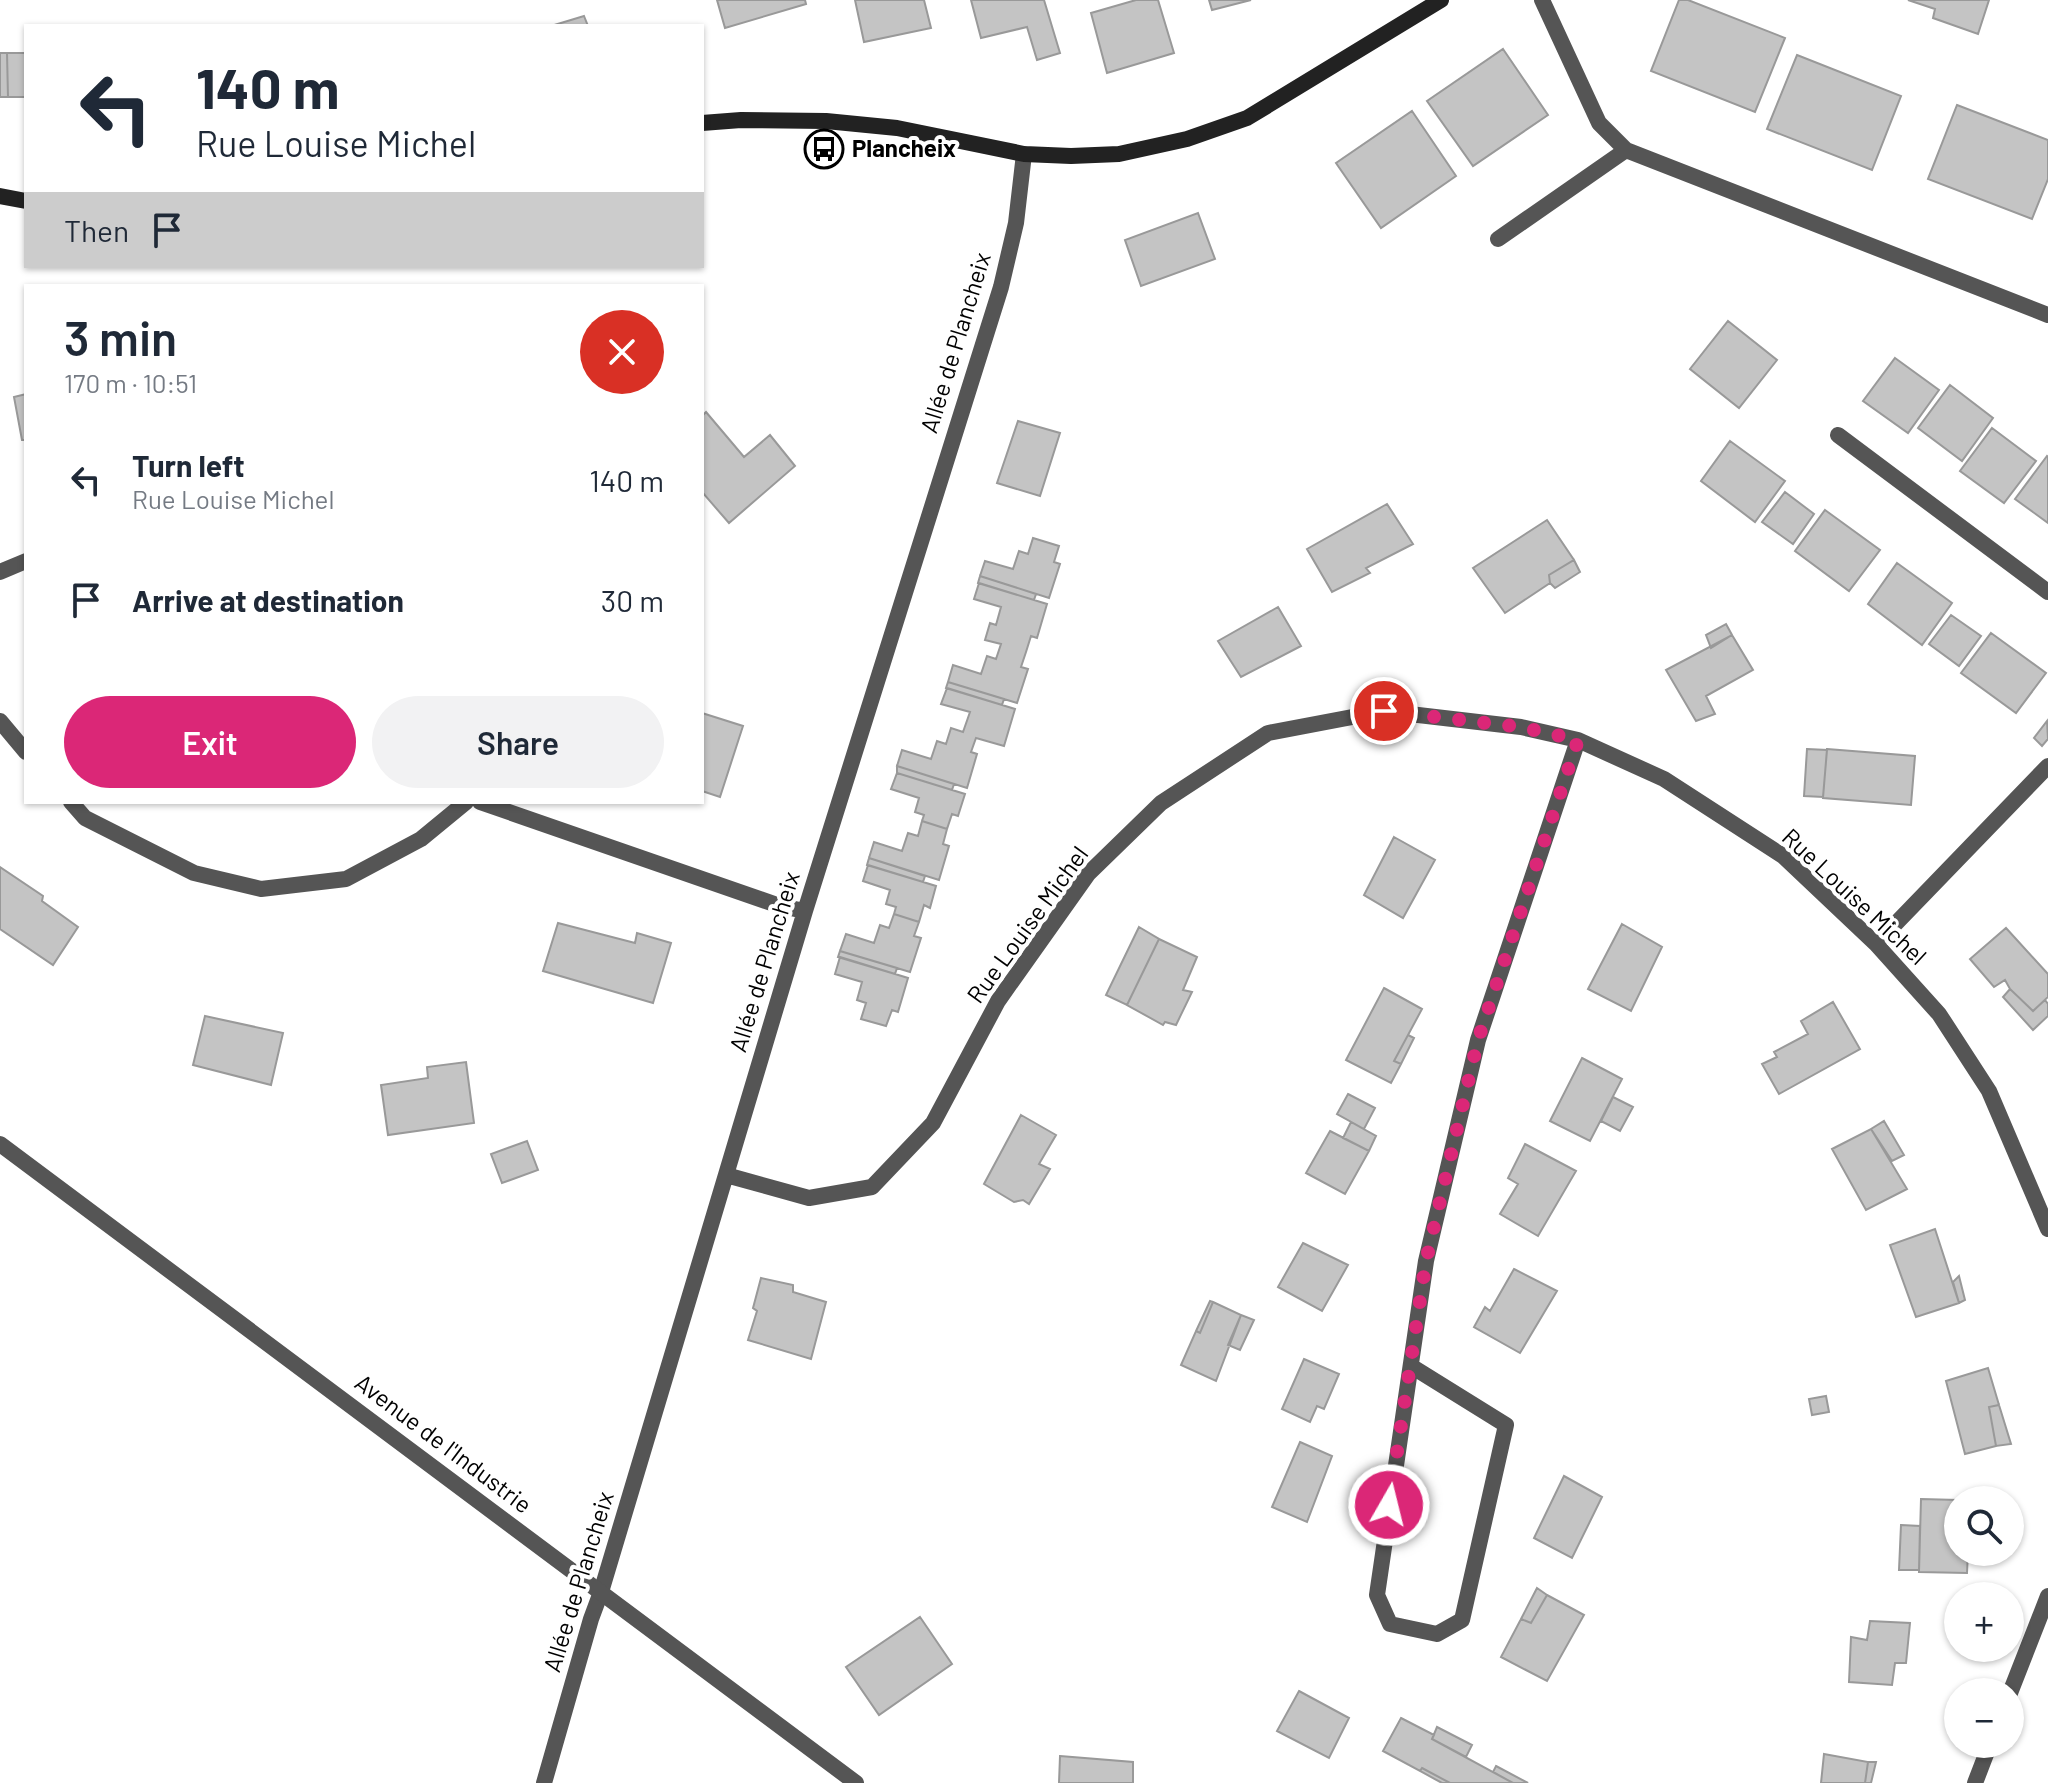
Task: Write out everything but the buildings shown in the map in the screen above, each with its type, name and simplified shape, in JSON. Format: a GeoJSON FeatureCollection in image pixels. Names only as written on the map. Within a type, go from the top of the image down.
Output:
{"type":"FeatureCollection","features":[{"type":"Feature","properties":{"kind":"main road"},"geometry":{"type":"LineString","coordinates":[[704,123],[826,121],[897,128],[1024,154],[1119,154],[1187,139],[1247,118],[1441,0]]}},
{"type":"Feature","properties":{"kind":"main road"},"geometry":{"type":"LineString","coordinates":[[0,196],[24,201]]}},
{"type":"Feature","properties":{"kind":"street"},"geometry":{"type":"LineString","coordinates":[[1542,0],[1599,123],[1626,150],[2048,315]]}},
{"type":"Feature","properties":{"kind":"street"},"geometry":{"type":"LineString","coordinates":[[1498,239],[1626,150]]}},
{"type":"Feature","properties":{"kind":"street","name":"Allée de Plancheix"},"geometry":{"type":"LineString","coordinates":[[544,1783],[805,911],[1001,287],[1016,223],[1024,154]]}},
{"type":"Feature","properties":{"kind":"street"},"geometry":{"type":"LineString","coordinates":[[1838,435],[2048,592]]}},
{"type":"Feature","properties":{"kind":"street"},"geometry":{"type":"LineString","coordinates":[[0,572],[24,562]]}},
{"type":"Feature","properties":{"kind":"street","name":"Rue Louise Michel"},"geometry":{"type":"LineString","coordinates":[[726,1175],[809,1198],[872,1187],[933,1123],[998,1001],[1088,874],[1161,803],[1268,733],[1384,711],[1521,727],[1578,740],[1664,779],[1783,856],[1876,944],[1939,1014],[1989,1091],[2048,1229]]}},
{"type":"Feature","properties":{"kind":"street"},"geometry":{"type":"LineString","coordinates":[[0,721],[24,750]]}},
{"type":"Feature","properties":{"kind":"street"},"geometry":{"type":"LineString","coordinates":[[1411,1366],[1506,1425],[1462,1620],[1437,1634],[1390,1624],[1377,1595],[1426,1261],[1478,1040],[1578,740]]}},
{"type":"Feature","properties":{"kind":"street"},"geometry":{"type":"LineString","coordinates":[[1876,944],[2048,766]]}},
{"type":"Feature","properties":{"kind":"street"},"geometry":{"type":"LineString","coordinates":[[73,804],[85,818],[194,873],[261,889],[346,879],[421,839],[464,804]]}},
{"type":"Feature","properties":{"kind":"street"},"geometry":{"type":"LineString","coordinates":[[486,804],[780,906],[805,911]]}},
{"type":"Feature","properties":{"kind":"street","name":"Avenue de l'Industrie"},"geometry":{"type":"LineString","coordinates":[[0,1144],[856,1783]]}},
{"type":"Feature","properties":{"kind":"street"},"geometry":{"type":"LineString","coordinates":[[2016,1678],[2048,1596]]}},
{"type":"Feature","properties":{"kind":"street"},"geometry":{"type":"LineString","coordinates":[[1975,1783],[1985,1758]]}},
{"type":"Feature","properties":{"kind":"place","name":"Plancheix"},"geometry":{"type":"Point","coordinates":[824,149]}},
{"type":"Feature","properties":{"kind":"route"},"geometry":{"type":"LineString","coordinates":[[1384,711],[1521,727],[1578,740],[1478,1040],[1426,1261],[1389,1505]]}}]}
